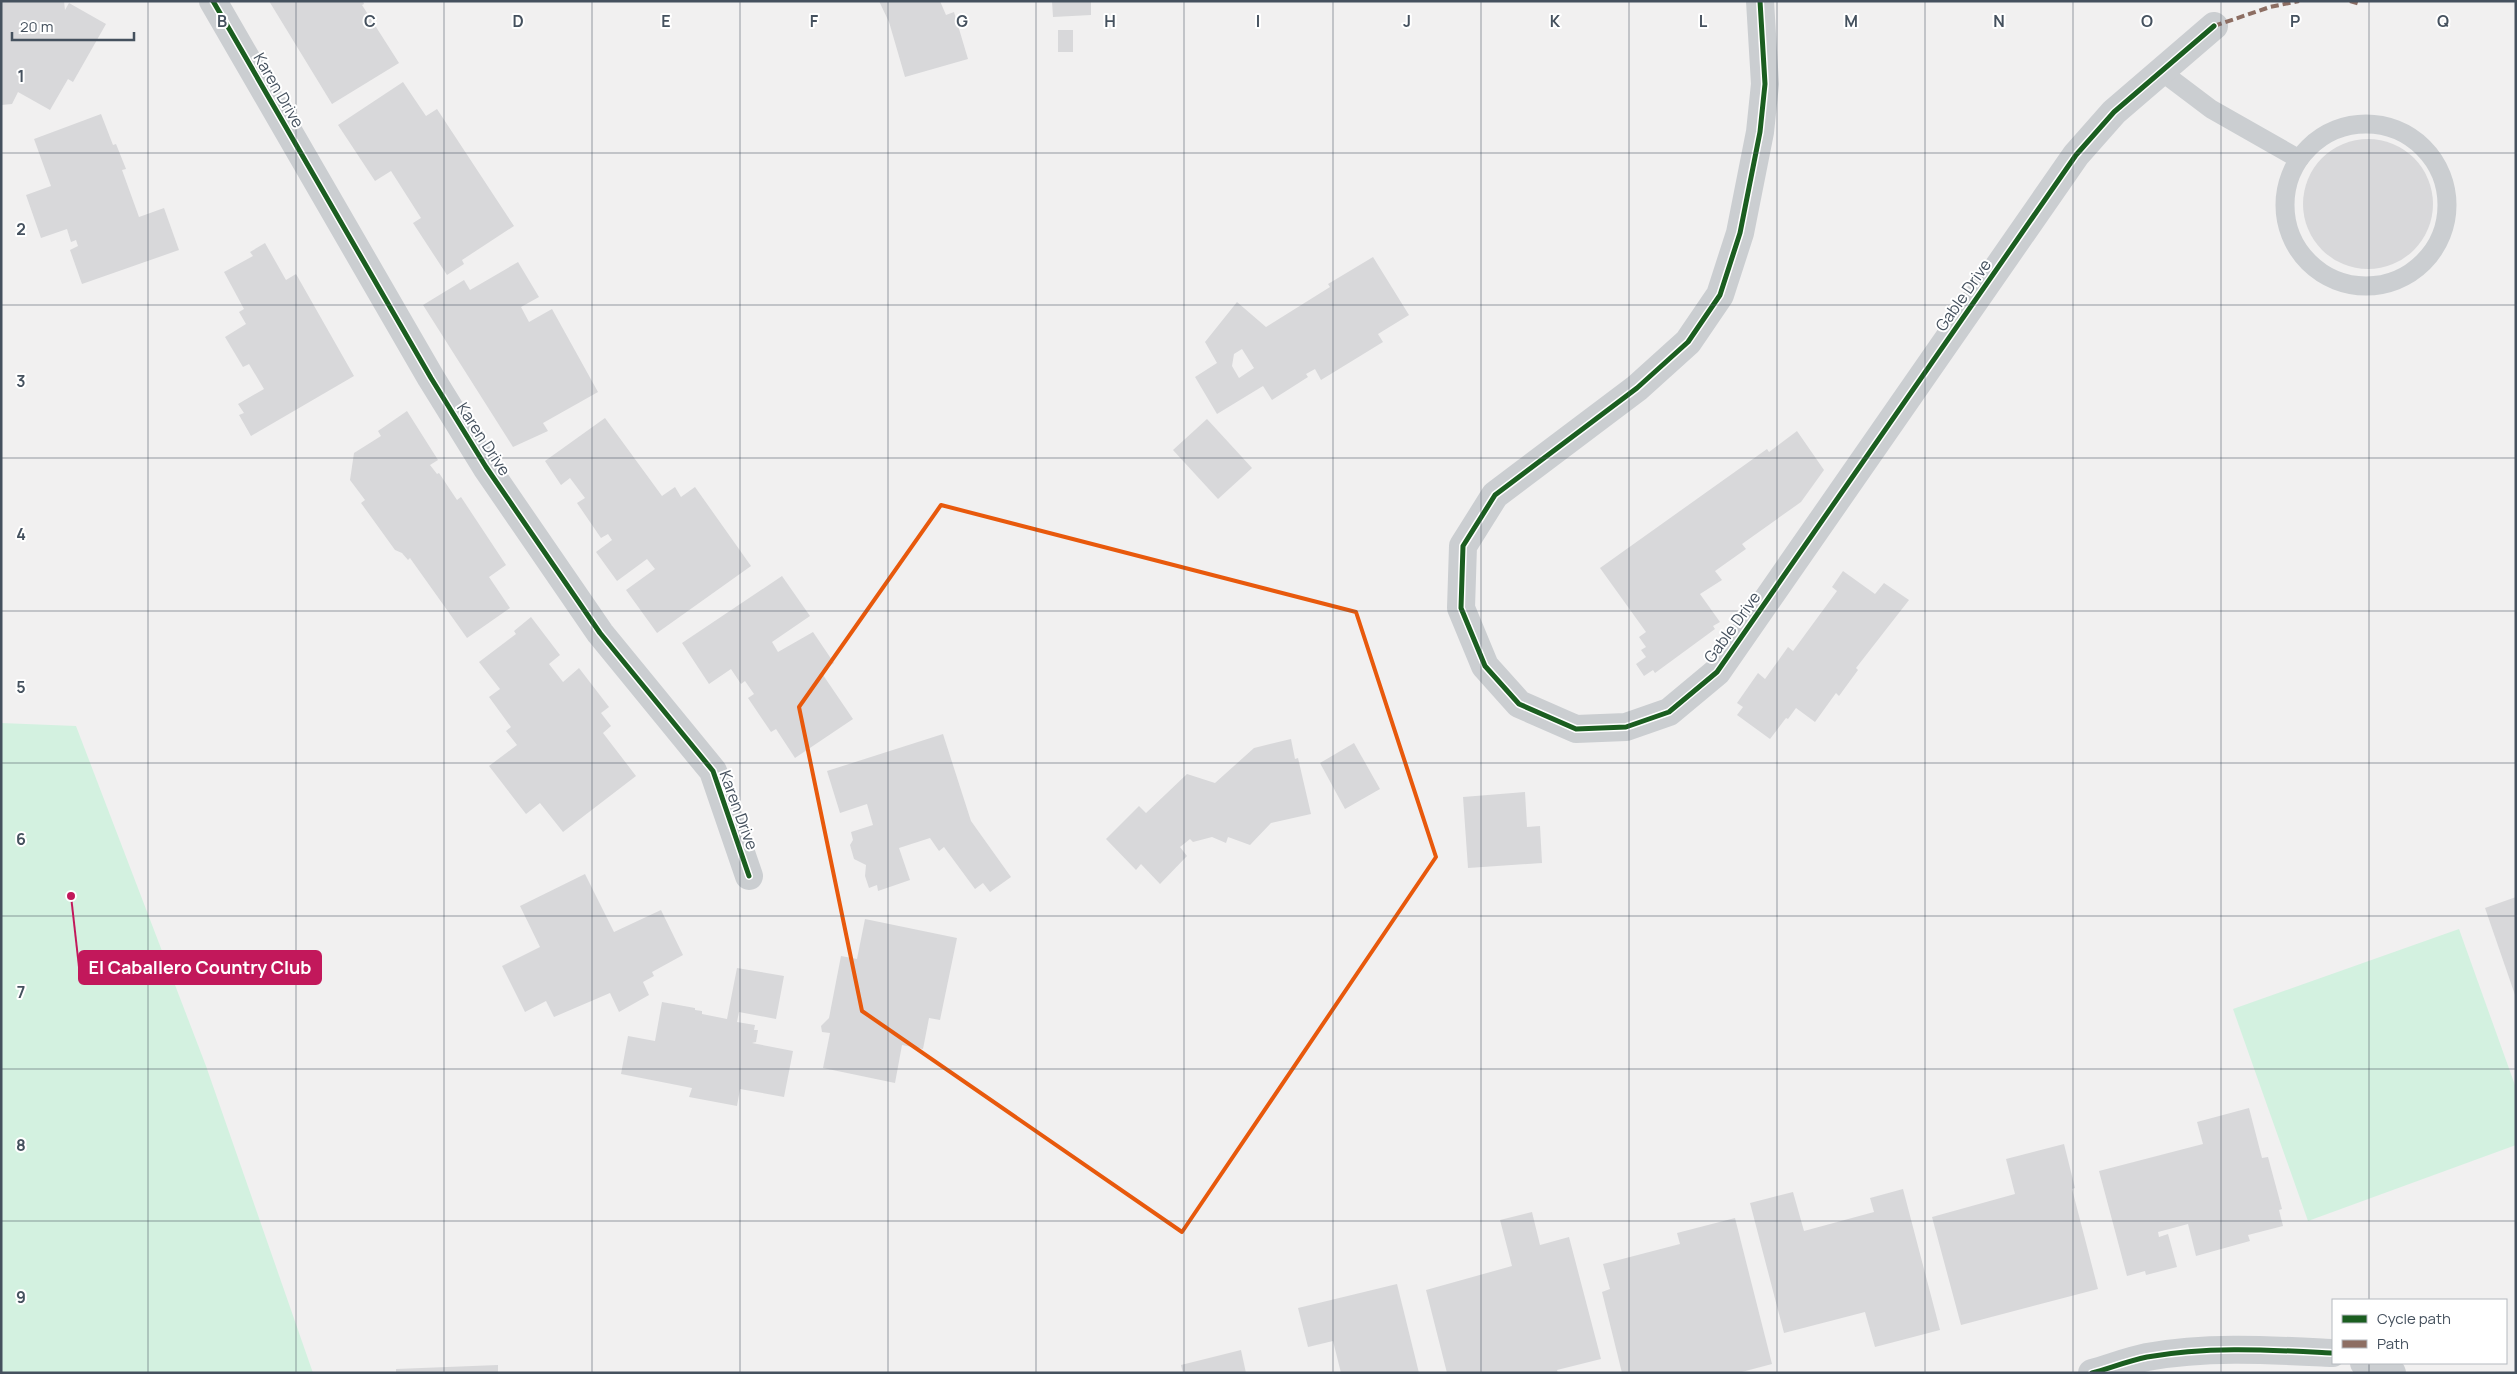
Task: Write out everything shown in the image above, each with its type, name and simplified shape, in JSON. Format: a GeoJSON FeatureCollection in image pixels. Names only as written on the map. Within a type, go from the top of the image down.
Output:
{"type":"FeatureCollection","features":[{"type":"Feature","properties":{"kind":"street","name":"Karen Drive"},"geometry":{"type":"LineString","coordinates":[[213,1],[431,378],[486,466],[600,633],[713,771],[749,876]]}},
{"type":"Feature","properties":{"kind":"street","name":"Gable Drive"},"geometry":{"type":"LineString","coordinates":[[1760,1],[1766,84],[1760,132],[1740,234],[1720,295],[1688,342],[1637,388],[1495,495],[1463,546],[1461,608],[1484,666],[1519,704],[1576,729],[1626,727],[1669,712],[1717,672],[2076,155],[2114,112],[2214,26]]}},
{"type":"Feature","properties":{"kind":"street"},"geometry":{"type":"LineString","coordinates":[[2092,1373],[2146,1358],[2190,1352],[2254,1350],[2332,1353]]}},
{"type":"Feature","properties":{"kind":"street"},"geometry":{"type":"LineString","coordinates":[[2367,1364],[2392,1373]]}},
{"type":"Feature","properties":{"kind":"lane"},"geometry":{"type":"LineString","coordinates":[[2162,72],[2211,109],[2299,159]]}},
{"type":"Feature","properties":{"kind":"lane"},"geometry":{"type":"LineString","coordinates":[[2364,124],[2389,127],[2412,138],[2430,155],[2443,177],[2448,202],[2444,230],[2430,254],[2410,274],[2384,284],[2355,285],[2329,277],[2306,260],[2291,236],[2284,209],[2288,181],[2299,159],[2316,140],[2339,128],[2364,124]]}},
{"type":"Feature","properties":{"kind":"highlighted area"},"geometry":{"type":"Polygon","coordinates":[[[941,505],[1356,612],[1436,857],[1182,1232],[862,1011],[799,707],[941,505]]]}},
{"type":"Feature","properties":{"kind":"green space"},"geometry":{"type":"Polygon","coordinates":[[[1,723],[76,726],[206,1066],[313,1373],[1,1373],[1,723]]]}},
{"type":"Feature","properties":{"kind":"green space"},"geometry":{"type":"Polygon","coordinates":[[[2459,929],[2516,1088],[2516,1145],[2308,1221],[2233,1009],[2459,929]]]}},
{"type":"Feature","properties":{"kind":"building"},"geometry":{"type":"Polygon","coordinates":[[[1,1],[64,1],[65,10],[69,3],[106,24],[73,82],[68,79],[50,110],[18,92],[12,104],[1,105],[1,1]]]}},
{"type":"Feature","properties":{"kind":"building"},"geometry":{"type":"Polygon","coordinates":[[[269,1],[363,1],[364,4],[362,5],[399,63],[332,104],[269,1]]]}},
{"type":"Feature","properties":{"kind":"building"},"geometry":{"type":"Polygon","coordinates":[[[879,1],[940,1],[946,15],[954,12],[968,59],[905,77],[889,22],[879,1]]]}},
{"type":"Feature","properties":{"kind":"building"},"geometry":{"type":"Polygon","coordinates":[[[1052,1],[1091,1],[1091,15],[1053,17],[1052,1]]]}},
{"type":"Feature","properties":{"kind":"building"},"geometry":{"type":"Polygon","coordinates":[[[1058,30],[1073,30],[1073,52],[1058,52],[1058,30]]]}},
{"type":"Feature","properties":{"kind":"building"},"geometry":{"type":"Polygon","coordinates":[[[403,82],[426,116],[437,109],[514,226],[462,260],[464,264],[447,275],[413,223],[421,218],[391,171],[375,181],[338,125],[403,82]]]}},
{"type":"Feature","properties":{"kind":"building"},"geometry":{"type":"Polygon","coordinates":[[[101,114],[113,145],[116,144],[126,169],[122,170],[139,217],[164,208],[179,250],[82,284],[70,250],[78,246],[76,240],[71,242],[67,229],[41,238],[26,195],[51,186],[34,139],[101,114]]]}},
{"type":"Feature","properties":{"kind":"building"},"geometry":{"type":"Polygon","coordinates":[[[2368,139],[2381,140],[2393,144],[2414,158],[2428,179],[2432,191],[2432,217],[2428,229],[2414,250],[2393,264],[2381,268],[2368,269],[2355,268],[2343,264],[2322,250],[2308,229],[2304,217],[2303,204],[2304,191],[2308,179],[2322,158],[2343,144],[2355,140],[2368,139]]]}},
{"type":"Feature","properties":{"kind":"building"},"geometry":{"type":"Polygon","coordinates":[[[265,243],[286,280],[296,274],[354,376],[251,436],[239,415],[244,413],[238,404],[264,389],[249,364],[243,367],[225,337],[246,324],[239,312],[244,309],[224,272],[253,256],[250,252],[265,243]]]}},
{"type":"Feature","properties":{"kind":"building"},"geometry":{"type":"Polygon","coordinates":[[[1373,257],[1409,315],[1378,334],[1383,342],[1321,380],[1315,369],[1306,374],[1308,377],[1272,400],[1263,386],[1217,414],[1195,377],[1217,363],[1205,342],[1237,302],[1266,327],[1330,287],[1328,284],[1373,257]],[[1242,349],[1234,354],[1232,366],[1239,378],[1254,368],[1242,349]]]}},
{"type":"Feature","properties":{"kind":"building"},"geometry":{"type":"Polygon","coordinates":[[[518,262],[539,297],[521,307],[529,322],[552,309],[598,392],[543,423],[548,431],[513,447],[423,305],[464,280],[470,290],[518,262]]]}},
{"type":"Feature","properties":{"kind":"building"},"geometry":{"type":"Polygon","coordinates":[[[407,411],[438,460],[430,465],[437,474],[439,473],[457,500],[461,497],[506,565],[489,577],[510,608],[467,638],[410,558],[408,560],[402,553],[395,550],[361,503],[365,500],[350,480],[354,453],[381,436],[378,431],[407,411]]]}},
{"type":"Feature","properties":{"kind":"building"},"geometry":{"type":"Polygon","coordinates":[[[605,418],[662,496],[675,487],[681,497],[695,487],[751,566],[657,633],[626,590],[655,569],[647,559],[617,581],[596,552],[612,540],[608,534],[601,538],[577,503],[585,498],[570,478],[561,485],[545,461],[605,418]]]}},
{"type":"Feature","properties":{"kind":"building"},"geometry":{"type":"Polygon","coordinates":[[[1207,419],[1252,468],[1218,499],[1173,450],[1207,419]]]}},
{"type":"Feature","properties":{"kind":"building"},"geometry":{"type":"Polygon","coordinates":[[[1797,431],[1824,470],[1801,502],[1742,544],[1746,549],[1715,571],[1722,580],[1700,594],[1720,622],[1713,626],[1715,629],[1655,673],[1653,670],[1644,676],[1636,664],[1646,657],[1641,650],[1646,647],[1639,637],[1646,632],[1600,568],[1767,449],[1769,452],[1797,431]]]}},
{"type":"Feature","properties":{"kind":"building"},"geometry":{"type":"Polygon","coordinates":[[[1843,571],[1875,594],[1884,583],[1909,600],[1856,668],[1858,670],[1839,696],[1836,693],[1815,722],[1796,708],[1770,739],[1737,715],[1743,707],[1737,703],[1758,673],[1765,679],[1788,647],[1793,651],[1837,591],[1832,587],[1843,571]]]}},
{"type":"Feature","properties":{"kind":"building"},"geometry":{"type":"Polygon","coordinates":[[[782,576],[810,616],[772,642],[778,652],[813,632],[834,663],[821,672],[853,719],[795,758],[776,729],[771,732],[748,698],[754,694],[745,681],[741,684],[731,669],[709,684],[682,643],[782,576]]]}},
{"type":"Feature","properties":{"kind":"building"},"geometry":{"type":"Polygon","coordinates":[[[531,617],[560,655],[549,664],[563,682],[579,668],[609,707],[601,713],[611,726],[603,733],[636,776],[563,832],[540,803],[526,814],[489,766],[517,745],[506,731],[511,727],[489,697],[500,689],[479,662],[516,634],[514,631],[531,617]]]}},
{"type":"Feature","properties":{"kind":"building"},"geometry":{"type":"Polygon","coordinates":[[[943,734],[971,821],[1011,877],[990,892],[983,883],[975,889],[944,847],[939,851],[930,838],[899,848],[910,880],[878,891],[877,885],[869,888],[865,876],[866,865],[854,859],[850,845],[853,840],[851,832],[873,825],[867,804],[840,813],[827,771],[943,734]]]}},
{"type":"Feature","properties":{"kind":"building"},"geometry":{"type":"Polygon","coordinates":[[[1291,739],[1295,759],[1298,758],[1311,814],[1271,823],[1250,845],[1228,837],[1226,843],[1212,837],[1193,842],[1190,839],[1180,847],[1187,856],[1160,884],[1141,864],[1136,870],[1106,839],[1139,806],[1146,813],[1187,774],[1215,783],[1254,748],[1291,739]]]}},
{"type":"Feature","properties":{"kind":"building"},"geometry":{"type":"Polygon","coordinates":[[[1354,743],[1380,789],[1345,809],[1320,763],[1354,743]]]}},
{"type":"Feature","properties":{"kind":"building"},"geometry":{"type":"Polygon","coordinates":[[[1525,792],[1527,827],[1540,826],[1542,863],[1468,868],[1463,797],[1525,792]]]}},
{"type":"Feature","properties":{"kind":"building"},"geometry":{"type":"Polygon","coordinates":[[[585,874],[614,932],[661,910],[683,955],[652,972],[654,976],[643,982],[649,995],[619,1012],[610,993],[554,1017],[546,1001],[525,1012],[502,966],[540,947],[520,906],[585,874]]]}},
{"type":"Feature","properties":{"kind":"building"},"geometry":{"type":"Polygon","coordinates":[[[2516,897],[2516,995],[2515,995],[2485,908],[2516,897]]]}},
{"type":"Feature","properties":{"kind":"building"},"geometry":{"type":"Polygon","coordinates":[[[865,919],[957,938],[940,1020],[929,1018],[923,1049],[902,1045],[895,1083],[823,1068],[830,1033],[822,1032],[821,1026],[829,1018],[841,956],[857,959],[865,919]]]}},
{"type":"Feature","properties":{"kind":"building"},"geometry":{"type":"Polygon","coordinates":[[[737,968],[784,976],[776,1019],[739,1012],[737,1022],[755,1025],[754,1030],[758,1030],[756,1042],[752,1043],[793,1051],[784,1097],[740,1089],[737,1106],[689,1097],[692,1088],[621,1074],[628,1036],[655,1041],[662,1002],[695,1008],[695,1010],[702,1011],[702,1014],[727,1019],[737,968]]]}},
{"type":"Feature","properties":{"kind":"building"},"geometry":{"type":"Polygon","coordinates":[[[2249,1108],[2262,1158],[2268,1157],[2282,1209],[2279,1210],[2283,1226],[2248,1235],[2250,1241],[2196,1256],[2188,1224],[2158,1232],[2159,1237],[2168,1234],[2177,1267],[2146,1275],[2145,1271],[2127,1276],[2099,1171],[2203,1144],[2197,1122],[2249,1108]]]}},
{"type":"Feature","properties":{"kind":"building"},"geometry":{"type":"Polygon","coordinates":[[[2064,1144],[2075,1188],[2072,1189],[2098,1289],[1961,1325],[1932,1217],[2015,1194],[2006,1159],[2064,1144]]]}},
{"type":"Feature","properties":{"kind":"building"},"geometry":{"type":"Polygon","coordinates":[[[1903,1189],[1940,1330],[1875,1347],[1865,1312],[1784,1333],[1750,1203],[1793,1192],[1804,1231],[1874,1212],[1870,1198],[1903,1189]]]}},
{"type":"Feature","properties":{"kind":"building"},"geometry":{"type":"Polygon","coordinates":[[[1532,1212],[1540,1245],[1569,1237],[1601,1359],[1557,1370],[1558,1373],[1447,1373],[1426,1290],[1512,1266],[1500,1220],[1532,1212]]]}},
{"type":"Feature","properties":{"kind":"building"},"geometry":{"type":"Polygon","coordinates":[[[1735,1218],[1772,1364],[1738,1373],[1622,1373],[1602,1292],[1610,1289],[1603,1264],[1680,1244],[1677,1233],[1735,1218]]]}},
{"type":"Feature","properties":{"kind":"building"},"geometry":{"type":"Polygon","coordinates":[[[1397,1284],[1419,1373],[1341,1373],[1333,1341],[1308,1347],[1298,1308],[1397,1284]]]}},
{"type":"Feature","properties":{"kind":"building"},"geometry":{"type":"Polygon","coordinates":[[[1241,1350],[1246,1373],[1183,1373],[1181,1365],[1241,1350]]]}},
{"type":"Feature","properties":{"kind":"building"},"geometry":{"type":"Polygon","coordinates":[[[498,1365],[498,1373],[396,1373],[396,1369],[498,1365]]]}},
{"type":"Feature","properties":{"kind":"marked path"},"geometry":{"type":"LineString","coordinates":[[2214,26],[2270,7],[2299,1]]}},
{"type":"Feature","properties":{"kind":"marked path"},"geometry":{"type":"LineString","coordinates":[[2350,1],[2360,4]]}},
{"type":"Feature","properties":{"kind":"cycle path"},"geometry":{"type":"LineString","coordinates":[[213,1],[431,378],[486,467],[600,633],[713,771],[749,876]]}},
{"type":"Feature","properties":{"kind":"cycle path"},"geometry":{"type":"LineString","coordinates":[[1760,1],[1765,84],[1760,132],[1740,233],[1720,295],[1688,342],[1637,388],[1495,495],[1463,546],[1461,608],[1485,666],[1519,704],[1576,729],[1626,727],[1669,712],[1717,672],[2076,155],[2114,112],[2214,26]]}},
{"type":"Feature","properties":{"kind":"cycle path"},"geometry":{"type":"LineString","coordinates":[[2092,1373],[2133,1360],[2193,1351],[2240,1350],[2332,1353]]}},
{"type":"Feature","properties":{"kind":"place","name":"El Caballero Country Club"},"geometry":{"type":"Point","coordinates":[71,896]}}]}
